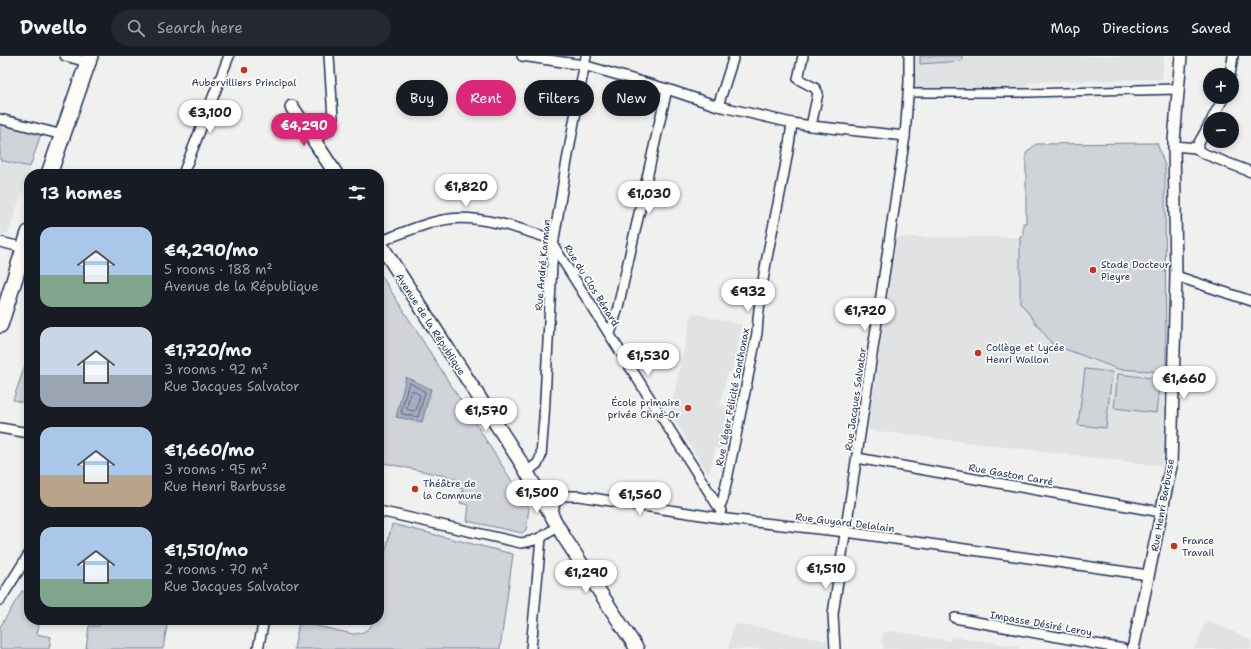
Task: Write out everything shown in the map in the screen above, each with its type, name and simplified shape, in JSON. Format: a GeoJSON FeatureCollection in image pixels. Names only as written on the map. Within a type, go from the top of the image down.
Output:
{"type":"FeatureCollection","features":[{"type":"Feature","properties":{"kind":"main road"},"geometry":{"type":"LineString","coordinates":[[51,169],[90,60]]}},
{"type":"Feature","properties":{"kind":"main road"},"geometry":{"type":"LineString","coordinates":[[292,107],[333,169]]}},
{"type":"Feature","properties":{"kind":"main road","name":"Avenue de la République"},"geometry":{"type":"LineString","coordinates":[[384,250],[527,472],[555,521],[637,649]]}},
{"type":"Feature","properties":{"kind":"main road"},"geometry":{"type":"LineString","coordinates":[[0,325],[24,251]]}},
{"type":"Feature","properties":{"kind":"street"},"geometry":{"type":"LineString","coordinates":[[65,56],[90,60]]}},
{"type":"Feature","properties":{"kind":"street"},"geometry":{"type":"LineString","coordinates":[[185,169],[229,56]]}},
{"type":"Feature","properties":{"kind":"street"},"geometry":{"type":"LineString","coordinates":[[314,140],[330,129],[333,118],[329,56]]}},
{"type":"Feature","properties":{"kind":"street"},"geometry":{"type":"LineString","coordinates":[[522,56],[584,60],[718,106],[792,123],[905,136]]}},
{"type":"Feature","properties":{"kind":"street"},"geometry":{"type":"LineString","coordinates":[[718,106],[734,56]]}},
{"type":"Feature","properties":{"kind":"street"},"geometry":{"type":"LineString","coordinates":[[803,56],[798,79],[815,88],[818,93],[811,126]]}},
{"type":"Feature","properties":{"kind":"street","name":"Rue Jacques Salvator"},"geometry":{"type":"LineString","coordinates":[[835,649],[834,614],[905,136],[909,56]]}},
{"type":"Feature","properties":{"kind":"street","name":"Rue Henri Barbusse"},"geometry":{"type":"LineString","coordinates":[[1133,649],[1170,466],[1176,276],[1174,146],[1181,56]]}},
{"type":"Feature","properties":{"kind":"street"},"geometry":{"type":"LineString","coordinates":[[1231,68],[1233,56]]}},
{"type":"Feature","properties":{"kind":"street","name":"Rue André Karman"},"geometry":{"type":"LineString","coordinates":[[527,472],[538,463],[541,456],[554,242],[584,60]]}},
{"type":"Feature","properties":{"kind":"street"},"geometry":{"type":"LineString","coordinates":[[610,334],[667,89]]}},
{"type":"Feature","properties":{"kind":"street"},"geometry":{"type":"LineString","coordinates":[[908,93],[1029,93],[1178,89]]}},
{"type":"Feature","properties":{"kind":"street"},"geometry":{"type":"LineString","coordinates":[[0,119],[63,135]]}},
{"type":"Feature","properties":{"kind":"street","name":"Rue Léger Félicité Sonthonax"},"geometry":{"type":"LineString","coordinates":[[719,508],[723,499],[757,333],[758,315],[792,123]]}},
{"type":"Feature","properties":{"kind":"street"},"geometry":{"type":"LineString","coordinates":[[1196,148],[1203,136]]}},
{"type":"Feature","properties":{"kind":"street"},"geometry":{"type":"LineString","coordinates":[[1174,146],[1196,148],[1202,153],[1251,172]]}},
{"type":"Feature","properties":{"kind":"street"},"geometry":{"type":"LineString","coordinates":[[384,240],[442,220],[457,218],[481,219],[554,242]]}},
{"type":"Feature","properties":{"kind":"street"},"geometry":{"type":"LineString","coordinates":[[0,242],[24,248]]}},
{"type":"Feature","properties":{"kind":"street","name":"Rue du Clos Bénard"},"geometry":{"type":"LineString","coordinates":[[554,242],[610,334],[727,519]]}},
{"type":"Feature","properties":{"kind":"street"},"geometry":{"type":"LineString","coordinates":[[1176,276],[1251,301]]}},
{"type":"Feature","properties":{"kind":"street"},"geometry":{"type":"LineString","coordinates":[[0,428],[24,432]]}},
{"type":"Feature","properties":{"kind":"street","name":"Rue Gaston Carré"},"geometry":{"type":"LineString","coordinates":[[857,458],[1161,512]]}},
{"type":"Feature","properties":{"kind":"street","name":"Rue Guyard Delalain"},"geometry":{"type":"LineString","coordinates":[[555,521],[555,503],[561,496],[579,496],[727,519],[846,532],[1148,575]]}},
{"type":"Feature","properties":{"kind":"street"},"geometry":{"type":"LineString","coordinates":[[384,512],[521,543],[541,538],[555,521]]}},
{"type":"Feature","properties":{"kind":"street"},"geometry":{"type":"LineString","coordinates":[[531,649],[541,538]]}},
{"type":"Feature","properties":{"kind":"street"},"geometry":{"type":"LineString","coordinates":[[0,600],[24,562]]}},
{"type":"Feature","properties":{"kind":"street","name":"Impasse Désiré Leroy"},"geometry":{"type":"LineString","coordinates":[[955,618],[1123,649]]}},
{"type":"Feature","properties":{"kind":"street"},"geometry":{"type":"LineString","coordinates":[[258,649],[263,625]]}},
{"type":"Feature","properties":{"kind":"shaded area"},"geometry":{"type":"Polygon","coordinates":[[[915,56],[1164,56],[1162,79],[1028,82],[1028,90],[915,90],[915,56]]]}},
{"type":"Feature","properties":{"kind":"shaded area"},"geometry":{"type":"Polygon","coordinates":[[[920,56],[962,56],[962,61],[920,64],[920,56]]]}},
{"type":"Feature","properties":{"kind":"shaded area"},"geometry":{"type":"Polygon","coordinates":[[[0,123],[41,134],[30,167],[0,160],[0,123]]]}},
{"type":"Feature","properties":{"kind":"shaded area","name":"Stade Docteur Pieyre"},"geometry":{"type":"Polygon","coordinates":[[[1157,143],[1165,166],[1166,372],[1118,369],[1052,344],[1020,302],[1020,237],[1023,237],[1023,223],[1026,223],[1026,153],[1036,144],[1157,143]]]}},
{"type":"Feature","properties":{"kind":"shaded area"},"geometry":{"type":"Polygon","coordinates":[[[0,160],[30,167],[29,169],[24,169],[24,186],[9,232],[0,235],[0,160]]]}},
{"type":"Feature","properties":{"kind":"shaded area","name":"Collège et Lycée Henri Wallon"},"geometry":{"type":"Polygon","coordinates":[[[1020,237],[1020,302],[1052,344],[1118,369],[1166,372],[1163,466],[868,430],[896,238],[1020,237]]]}},
{"type":"Feature","properties":{"kind":"shaded area"},"geometry":{"type":"Polygon","coordinates":[[[384,280],[529,508],[526,530],[522,533],[467,521],[469,505],[460,503],[463,489],[454,487],[455,478],[384,463],[384,280]]]}},
{"type":"Feature","properties":{"kind":"shaded area"},"geometry":{"type":"Polygon","coordinates":[[[692,313],[742,325],[731,373],[727,373],[720,405],[731,408],[722,449],[715,448],[709,475],[670,413],[692,313]]]}},
{"type":"Feature","properties":{"kind":"shaded area"},"geometry":{"type":"Polygon","coordinates":[[[24,368],[24,403],[13,400],[24,368]]]}},
{"type":"Feature","properties":{"kind":"shaded area"},"geometry":{"type":"Polygon","coordinates":[[[1085,369],[1112,372],[1106,428],[1078,425],[1085,369]]]}},
{"type":"Feature","properties":{"kind":"shaded area"},"geometry":{"type":"Polygon","coordinates":[[[1118,374],[1160,379],[1156,413],[1114,408],[1118,374]]]}},
{"type":"Feature","properties":{"kind":"shaded area"},"geometry":{"type":"Polygon","coordinates":[[[392,524],[513,554],[500,649],[294,649],[298,625],[312,625],[357,634],[363,632],[372,625],[384,625],[384,557],[392,524]]]}},
{"type":"Feature","properties":{"kind":"shaded area"},"geometry":{"type":"Polygon","coordinates":[[[22,591],[24,592],[24,625],[39,625],[37,634],[51,637],[49,649],[0,649],[0,627],[22,591]]]}},
{"type":"Feature","properties":{"kind":"shaded area"},"geometry":{"type":"Polygon","coordinates":[[[1207,620],[1251,640],[1251,649],[1194,649],[1207,620]]]}},
{"type":"Feature","properties":{"kind":"shaded area"},"geometry":{"type":"Polygon","coordinates":[[[734,624],[763,628],[827,641],[828,649],[728,649],[734,624]]]}},
{"type":"Feature","properties":{"kind":"shaded area"},"geometry":{"type":"Polygon","coordinates":[[[167,625],[163,649],[86,649],[89,626],[167,625]]]}},
{"type":"Feature","properties":{"kind":"shaded area"},"geometry":{"type":"Polygon","coordinates":[[[893,631],[950,641],[951,636],[1019,647],[1018,649],[883,649],[884,644],[881,643],[883,632],[893,631]]]}},
{"type":"Feature","properties":{"kind":"water"},"geometry":{"type":"Polygon","coordinates":[[[406,377],[431,389],[422,422],[396,417],[406,377]]]}},
{"type":"Feature","properties":{"kind":"place","name":"Aubervilliers Principal"},"geometry":{"type":"Point","coordinates":[244,70]}},
{"type":"Feature","properties":{"kind":"place","name":"Stade Docteur Pieyre"},"geometry":{"type":"Point","coordinates":[1093,270]}},
{"type":"Feature","properties":{"kind":"place","name":"Collège et Lycée Henri Wallon"},"geometry":{"type":"Point","coordinates":[978,353]}},
{"type":"Feature","properties":{"kind":"place","name":"École primaire privée Chné-Or"},"geometry":{"type":"Point","coordinates":[688,408]}},
{"type":"Feature","properties":{"kind":"place","name":"Théâtre de la Commune"},"geometry":{"type":"Point","coordinates":[415,489]}},
{"type":"Feature","properties":{"kind":"place","name":"France Travail"},"geometry":{"type":"Point","coordinates":[1174,546]}}]}
